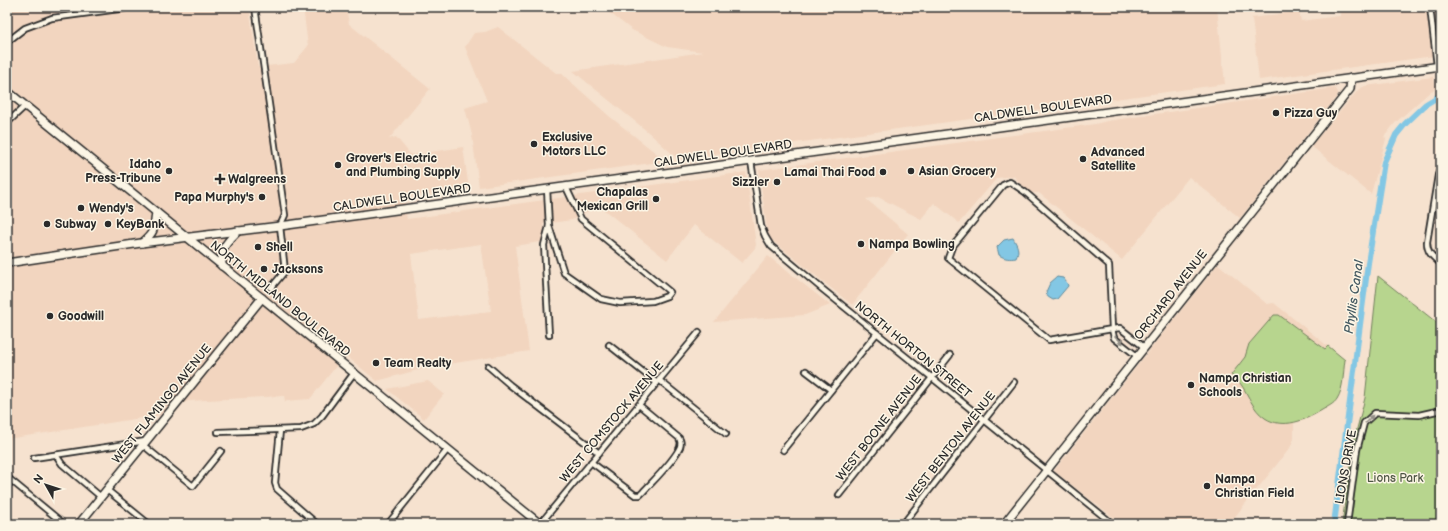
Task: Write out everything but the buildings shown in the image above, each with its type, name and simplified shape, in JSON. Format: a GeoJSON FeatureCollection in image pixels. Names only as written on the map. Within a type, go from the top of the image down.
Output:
{"type":"FeatureCollection","features":[{"type":"Feature","properties":{"kind":"main road","name":"CALDWELL BOULEVARD"},"geometry":{"type":"LineString","coordinates":[[7,263],[141,243],[280,226],[566,187],[1439,66]]}},
{"type":"Feature","properties":{"kind":"main road","name":"ORCHARD AVENUE"},"geometry":{"type":"LineString","coordinates":[[1004,524],[1350,89],[1351,78]]}},
{"type":"Feature","properties":{"kind":"main road","name":"NORTH MIDLAND BOULEVARD"},"geometry":{"type":"LineString","coordinates":[[7,91],[540,524]]}},
{"type":"Feature","properties":{"kind":"main road"},"geometry":{"type":"LineString","coordinates":[[141,243],[152,235],[155,225],[156,212]]}},
{"type":"Feature","properties":{"kind":"main road"},"geometry":{"type":"LineString","coordinates":[[222,266],[222,250],[238,231]]}},
{"type":"Feature","properties":{"kind":"main road","name":"WEST FLAMINGO AVENUE"},"geometry":{"type":"LineString","coordinates":[[79,524],[262,298]]}},
{"type":"Feature","properties":{"kind":"street"},"geometry":{"type":"LineString","coordinates":[[7,42],[24,28],[52,18],[134,7]]}},
{"type":"Feature","properties":{"kind":"street"},"geometry":{"type":"LineString","coordinates":[[255,7],[285,215],[280,226],[285,271],[271,288]]}},
{"type":"Feature","properties":{"kind":"street"},"geometry":{"type":"LineString","coordinates":[[1430,7],[1439,66]]}},
{"type":"Feature","properties":{"kind":"street"},"geometry":{"type":"LineString","coordinates":[[7,123],[25,106]]}},
{"type":"Feature","properties":{"kind":"street","name":"NORTH HORTON STREET"},"geometry":{"type":"LineString","coordinates":[[751,161],[761,226],[764,236],[768,242],[786,259],[931,378],[1113,524]]}},
{"type":"Feature","properties":{"kind":"street"},"geometry":{"type":"LineString","coordinates":[[1441,167],[1438,175],[1427,248],[1429,253],[1441,264]]}},
{"type":"Feature","properties":{"kind":"street"},"geometry":{"type":"LineString","coordinates":[[1137,356],[1114,338],[1112,329],[1109,265],[1022,190],[1010,182],[1003,185],[952,247],[948,258],[1049,340],[1112,329],[1120,328],[1144,347]]}},
{"type":"Feature","properties":{"kind":"street"},"geometry":{"type":"LineString","coordinates":[[547,189],[549,226],[564,273],[601,299],[620,303],[653,301],[667,296],[670,292],[581,219],[566,187]]}},
{"type":"Feature","properties":{"kind":"street"},"geometry":{"type":"LineString","coordinates":[[549,226],[544,245],[549,335]]}},
{"type":"Feature","properties":{"kind":"street","name":"WEST COMSTOCK AVENUE"},"geometry":{"type":"LineString","coordinates":[[540,524],[699,332]]}},
{"type":"Feature","properties":{"kind":"street"},"geometry":{"type":"LineString","coordinates":[[783,450],[877,333]]}},
{"type":"Feature","properties":{"kind":"street"},"geometry":{"type":"LineString","coordinates":[[609,345],[726,434]]}},
{"type":"Feature","properties":{"kind":"street","name":"WEST BOONE AVENUE"},"geometry":{"type":"LineString","coordinates":[[839,495],[950,355]]}},
{"type":"Feature","properties":{"kind":"street"},"geometry":{"type":"LineString","coordinates":[[488,366],[510,385],[598,453]]}},
{"type":"Feature","properties":{"kind":"street"},"geometry":{"type":"LineString","coordinates":[[806,371],[831,390]]}},
{"type":"Feature","properties":{"kind":"street"},"geometry":{"type":"LineString","coordinates":[[218,432],[301,429],[314,424],[322,416],[354,373]]}},
{"type":"Feature","properties":{"kind":"street","name":"WEST BENTON AVENUE"},"geometry":{"type":"LineString","coordinates":[[903,524],[1014,382]]}},
{"type":"Feature","properties":{"kind":"street"},"geometry":{"type":"LineString","coordinates":[[591,462],[635,495],[640,495],[672,459],[680,448],[681,443],[679,438],[639,405]]}},
{"type":"Feature","properties":{"kind":"street","name":"LIONS DRIVE"},"geometry":{"type":"LineString","coordinates":[[1347,524],[1357,450],[1364,424],[1375,413],[1419,415],[1441,410]]}},
{"type":"Feature","properties":{"kind":"street"},"geometry":{"type":"LineString","coordinates":[[280,430],[275,483],[277,488],[317,524]]}},
{"type":"Feature","properties":{"kind":"street"},"geometry":{"type":"LineString","coordinates":[[34,458],[144,443],[193,486],[221,451]]}},
{"type":"Feature","properties":{"kind":"street"},"geometry":{"type":"LineString","coordinates":[[388,524],[448,449]]}},
{"type":"Feature","properties":{"kind":"street"},"geometry":{"type":"LineString","coordinates":[[56,455],[62,464],[101,497]]}},
{"type":"Feature","properties":{"kind":"street"},"geometry":{"type":"LineString","coordinates":[[7,477],[64,524]]}},
{"type":"Feature","properties":{"kind":"street"},"geometry":{"type":"LineString","coordinates":[[107,490],[148,524]]}},
{"type":"Feature","properties":{"kind":"shaded area"},"geometry":{"type":"Polygon","coordinates":[[[7,7],[249,7],[258,67],[294,63],[308,46],[303,7],[346,7],[349,24],[430,89],[389,139],[396,137],[411,155],[463,147],[469,189],[404,197],[407,219],[746,172],[756,245],[742,263],[694,225],[667,260],[598,205],[572,220],[543,224],[546,241],[515,246],[529,351],[425,368],[377,381],[345,355],[310,399],[285,401],[284,396],[188,401],[160,415],[7,439],[7,7]],[[481,244],[411,254],[419,320],[491,311],[481,244]]]}},
{"type":"Feature","properties":{"kind":"shaded area"},"geometry":{"type":"Polygon","coordinates":[[[602,7],[1217,7],[1225,84],[678,159],[648,132],[573,71],[703,52],[667,47],[632,30],[602,7]]]}},
{"type":"Feature","properties":{"kind":"shaded area"},"geometry":{"type":"Polygon","coordinates":[[[1340,7],[1441,7],[1441,55],[1259,80],[1252,18],[1299,11],[1301,21],[1340,16],[1340,7]]]}},
{"type":"Feature","properties":{"kind":"shaded area"},"geometry":{"type":"Polygon","coordinates":[[[498,27],[556,73],[561,73],[609,116],[666,161],[479,187],[472,135],[465,108],[487,101],[465,47],[474,33],[485,32],[498,27]]]}},
{"type":"Feature","properties":{"kind":"shaded area"},"geometry":{"type":"Polygon","coordinates":[[[1433,77],[1437,88],[1431,91],[1395,123],[1384,137],[1386,139],[1371,194],[1311,146],[1359,89],[1365,86],[1433,77]]]}},
{"type":"Feature","properties":{"kind":"shaded area"},"geometry":{"type":"Polygon","coordinates":[[[1335,88],[1338,95],[1240,218],[1189,177],[1122,260],[1039,193],[1026,193],[1017,179],[1013,176],[997,178],[959,223],[934,203],[921,219],[878,197],[866,199],[908,234],[852,305],[768,237],[759,170],[1095,124],[1335,88]]]}},
{"type":"Feature","properties":{"kind":"shaded area"},"geometry":{"type":"Polygon","coordinates":[[[768,256],[830,305],[805,315],[714,322],[768,256]]]}},
{"type":"Feature","properties":{"kind":"shaded area"},"geometry":{"type":"Polygon","coordinates":[[[1218,264],[1267,304],[1274,303],[1345,360],[1341,389],[1337,399],[1329,406],[1305,420],[1294,423],[1294,439],[1290,448],[1229,524],[1122,524],[1054,471],[1218,264]]]}},
{"type":"Feature","properties":{"kind":"shaded area"},"geometry":{"type":"Polygon","coordinates":[[[428,381],[444,394],[424,419],[387,389],[428,381]]]}},
{"type":"Feature","properties":{"kind":"green space","name":"Lions Park"},"geometry":{"type":"Polygon","coordinates":[[[1378,276],[1441,326],[1441,524],[1342,524],[1353,444],[1365,398],[1378,276]]]}},
{"type":"Feature","properties":{"kind":"green space"},"geometry":{"type":"Polygon","coordinates":[[[1274,315],[1279,315],[1325,349],[1328,346],[1345,360],[1342,385],[1336,401],[1316,414],[1294,422],[1279,423],[1272,422],[1265,418],[1254,406],[1239,382],[1231,375],[1245,357],[1249,344],[1274,315]]]}},
{"type":"Feature","properties":{"kind":"water"},"geometry":{"type":"Polygon","coordinates":[[[1013,238],[1018,250],[1016,258],[1012,259],[999,255],[997,247],[1004,240],[1013,238]]]}},
{"type":"Feature","properties":{"kind":"water"},"geometry":{"type":"Polygon","coordinates":[[[1057,277],[1063,278],[1068,286],[1057,299],[1053,300],[1048,297],[1046,292],[1050,283],[1057,277]]]}},
{"type":"Feature","properties":{"kind":"waterway","name":"Phyllis Canal"},"geometry":{"type":"LineString","coordinates":[[1334,524],[1368,263],[1384,162],[1396,135],[1405,124],[1426,104],[1441,95]]}},
{"type":"Feature","properties":{"kind":"place","name":"Pizza Guy"},"geometry":{"type":"Point","coordinates":[1276,113]}},
{"type":"Feature","properties":{"kind":"place","name":"Exclusive Motors LLC"},"geometry":{"type":"Point","coordinates":[534,144]}},
{"type":"Feature","properties":{"kind":"place","name":"Advanced Satellite"},"geometry":{"type":"Point","coordinates":[1083,159]}},
{"type":"Feature","properties":{"kind":"place","name":"Grover's Electric and Plumbing Supply"},"geometry":{"type":"Point","coordinates":[338,165]}},
{"type":"Feature","properties":{"kind":"place","name":"Idaho Press-Tribune"},"geometry":{"type":"Point","coordinates":[169,171]}},
{"type":"Feature","properties":{"kind":"place","name":"Asian Grocery"},"geometry":{"type":"Point","coordinates":[911,171]}},
{"type":"Feature","properties":{"kind":"place","name":"Lamai Thai Food"},"geometry":{"type":"Point","coordinates":[883,172]}},
{"type":"Feature","properties":{"kind":"place","name":"Walgreens"},"geometry":{"type":"Point","coordinates":[220,179]}},
{"type":"Feature","properties":{"kind":"place","name":"Sizzler"},"geometry":{"type":"Point","coordinates":[777,182]}},
{"type":"Feature","properties":{"kind":"place","name":"Papa Murphy's"},"geometry":{"type":"Point","coordinates":[262,197]}},
{"type":"Feature","properties":{"kind":"place","name":"Chapalas Mexican Grill"},"geometry":{"type":"Point","coordinates":[656,199]}},
{"type":"Feature","properties":{"kind":"place","name":"Wendy's"},"geometry":{"type":"Point","coordinates":[81,208]}},
{"type":"Feature","properties":{"kind":"place","name":"Subway"},"geometry":{"type":"Point","coordinates":[47,224]}},
{"type":"Feature","properties":{"kind":"place","name":"KeyBank"},"geometry":{"type":"Point","coordinates":[108,224]}},
{"type":"Feature","properties":{"kind":"place","name":"Nampa Bowling"},"geometry":{"type":"Point","coordinates":[861,244]}},
{"type":"Feature","properties":{"kind":"place","name":"Shell"},"geometry":{"type":"Point","coordinates":[258,247]}},
{"type":"Feature","properties":{"kind":"place","name":"Jacksons"},"geometry":{"type":"Point","coordinates":[264,269]}},
{"type":"Feature","properties":{"kind":"place","name":"Goodwill"},"geometry":{"type":"Point","coordinates":[50,316]}},
{"type":"Feature","properties":{"kind":"place","name":"Team Realty"},"geometry":{"type":"Point","coordinates":[376,363]}},
{"type":"Feature","properties":{"kind":"place","name":"Nampa Christian Schools"},"geometry":{"type":"Point","coordinates":[1191,385]}},
{"type":"Feature","properties":{"kind":"place","name":"Nampa Christian Field"},"geometry":{"type":"Point","coordinates":[1207,486]}}]}
